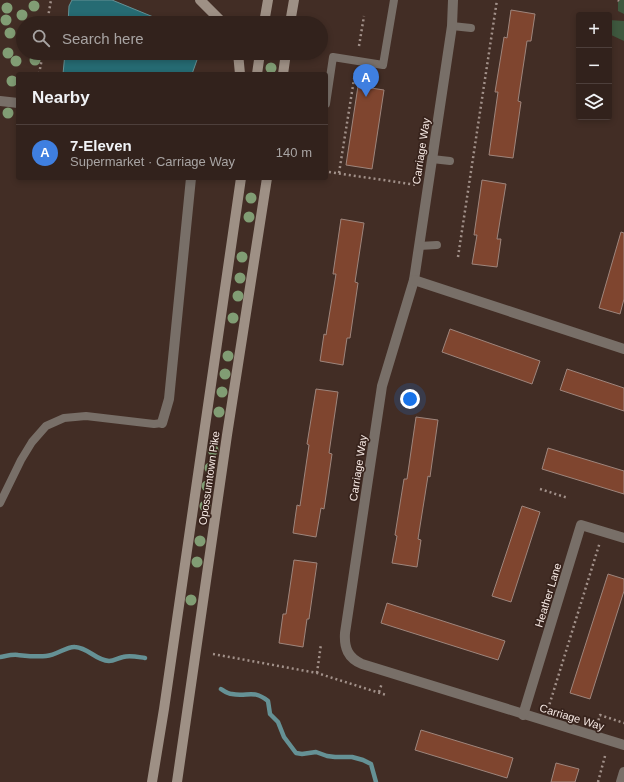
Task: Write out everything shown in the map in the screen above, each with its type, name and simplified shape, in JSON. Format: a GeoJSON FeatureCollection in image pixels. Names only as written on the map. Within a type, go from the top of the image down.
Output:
{"type":"FeatureCollection","features":[{"type":"Feature","properties":{"kind":"main road"},"geometry":{"type":"LineString","coordinates":[[200,0],[216,16]]}},
{"type":"Feature","properties":{"kind":"main road"},"geometry":{"type":"LineString","coordinates":[[265,16],[268,0]]}},
{"type":"Feature","properties":{"kind":"main road"},"geometry":{"type":"LineString","coordinates":[[291,16],[294,0]]}},
{"type":"Feature","properties":{"kind":"main road"},"geometry":{"type":"LineString","coordinates":[[239,60],[240,72]]}},
{"type":"Feature","properties":{"kind":"main road"},"geometry":{"type":"LineString","coordinates":[[257,72],[259,60]]}},
{"type":"Feature","properties":{"kind":"main road"},"geometry":{"type":"LineString","coordinates":[[283,72],[285,60]]}},
{"type":"Feature","properties":{"kind":"main road","name":"Opossumtown Pike"},"geometry":{"type":"LineString","coordinates":[[152,782],[241,180]]}},
{"type":"Feature","properties":{"kind":"main road","name":"Opossumtown Pike"},"geometry":{"type":"LineString","coordinates":[[177,782],[227,435],[267,180]]}},
{"type":"Feature","properties":{"kind":"street","name":"Carriage Way"},"geometry":{"type":"LineString","coordinates":[[452,0],[452,26],[414,280],[382,386],[345,633],[345,648],[349,655],[356,661],[624,746]]}},
{"type":"Feature","properties":{"kind":"street"},"geometry":{"type":"LineString","coordinates":[[0,101],[16,103]]}},
{"type":"Feature","properties":{"kind":"street"},"geometry":{"type":"LineString","coordinates":[[162,423],[168,399],[191,180]]}},
{"type":"Feature","properties":{"kind":"street"},"geometry":{"type":"LineString","coordinates":[[414,280],[624,349]]}},
{"type":"Feature","properties":{"kind":"street","name":"Heather Lane"},"geometry":{"type":"LineString","coordinates":[[524,715],[582,525],[624,538]]}},
{"type":"Feature","properties":{"kind":"street"},"geometry":{"type":"LineString","coordinates":[[621,782],[624,772]]}},
{"type":"Feature","properties":{"kind":"lane"},"geometry":{"type":"LineString","coordinates":[[328,91],[333,57],[383,66],[394,0]]}},
{"type":"Feature","properties":{"kind":"lane"},"geometry":{"type":"LineString","coordinates":[[452,26],[471,28]]}},
{"type":"Feature","properties":{"kind":"lane"},"geometry":{"type":"LineString","coordinates":[[432,159],[450,161]]}},
{"type":"Feature","properties":{"kind":"lane"},"geometry":{"type":"LineString","coordinates":[[419,246],[437,245]]}},
{"type":"Feature","properties":{"kind":"lane"},"geometry":{"type":"LineString","coordinates":[[0,503],[21,460],[32,442],[46,426],[64,418],[86,416],[154,424],[162,423]]}},
{"type":"Feature","properties":{"kind":"path"},"geometry":{"type":"LineString","coordinates":[[48,16],[51,0]]}},
{"type":"Feature","properties":{"kind":"path"},"geometry":{"type":"LineString","coordinates":[[458,256],[497,0]]}},
{"type":"Feature","properties":{"kind":"path"},"geometry":{"type":"LineString","coordinates":[[359,46],[364,16]]}},
{"type":"Feature","properties":{"kind":"path"},"geometry":{"type":"LineString","coordinates":[[39,72],[42,60]]}},
{"type":"Feature","properties":{"kind":"path"},"geometry":{"type":"LineString","coordinates":[[339,173],[352,84],[355,73]]}},
{"type":"Feature","properties":{"kind":"path"},"geometry":{"type":"LineString","coordinates":[[329,172],[420,186]]}},
{"type":"Feature","properties":{"kind":"path"},"geometry":{"type":"LineString","coordinates":[[540,489],[568,498]]}},
{"type":"Feature","properties":{"kind":"path"},"geometry":{"type":"LineString","coordinates":[[547,712],[601,540]]}},
{"type":"Feature","properties":{"kind":"path"},"geometry":{"type":"LineString","coordinates":[[317,673],[321,644]]}},
{"type":"Feature","properties":{"kind":"path"},"geometry":{"type":"LineString","coordinates":[[213,654],[317,673],[386,694]]}},
{"type":"Feature","properties":{"kind":"path"},"geometry":{"type":"LineString","coordinates":[[379,692],[383,679]]}},
{"type":"Feature","properties":{"kind":"path"},"geometry":{"type":"LineString","coordinates":[[596,727],[600,715],[624,723]]}},
{"type":"Feature","properties":{"kind":"path"},"geometry":{"type":"LineString","coordinates":[[598,782],[605,756]]}},
{"type":"Feature","properties":{"kind":"green space"},"geometry":{"type":"Polygon","coordinates":[[[620,0],[624,0],[624,14],[618,11],[618,2],[620,0]]]}},
{"type":"Feature","properties":{"kind":"green space"},"geometry":{"type":"Polygon","coordinates":[[[612,20],[624,21],[624,41],[612,35],[612,20]]]}},
{"type":"Feature","properties":{"kind":"water"},"geometry":{"type":"Polygon","coordinates":[[[72,0],[112,0],[151,16],[68,16],[69,6],[72,0]]]}},
{"type":"Feature","properties":{"kind":"water"},"geometry":{"type":"Polygon","coordinates":[[[64,60],[197,60],[193,72],[63,72],[64,60]]]}},
{"type":"Feature","properties":{"kind":"building"},"geometry":{"type":"Polygon","coordinates":[[[511,10],[535,14],[531,41],[527,41],[518,101],[521,102],[513,158],[489,155],[498,92],[495,92],[504,37],[507,38],[511,10]]]}},
{"type":"Feature","properties":{"kind":"building"},"geometry":{"type":"Polygon","coordinates":[[[358,86],[384,90],[372,169],[346,165],[358,86]]]}},
{"type":"Feature","properties":{"kind":"building"},"geometry":{"type":"Polygon","coordinates":[[[482,180],[506,184],[497,239],[501,239],[497,267],[472,264],[477,235],[474,235],[482,180]]]}},
{"type":"Feature","properties":{"kind":"building"},"geometry":{"type":"Polygon","coordinates":[[[341,219],[364,223],[355,282],[358,283],[350,338],[347,338],[343,365],[320,361],[336,274],[333,274],[341,219]]]}},
{"type":"Feature","properties":{"kind":"building"},"geometry":{"type":"Polygon","coordinates":[[[621,232],[624,233],[624,299],[620,314],[599,308],[621,232]]]}},
{"type":"Feature","properties":{"kind":"building"},"geometry":{"type":"Polygon","coordinates":[[[450,329],[540,361],[532,384],[442,352],[450,329]]]}},
{"type":"Feature","properties":{"kind":"building"},"geometry":{"type":"Polygon","coordinates":[[[567,369],[624,388],[624,411],[560,390],[567,369]]]}},
{"type":"Feature","properties":{"kind":"building"},"geometry":{"type":"Polygon","coordinates":[[[316,389],[338,392],[329,453],[332,454],[324,509],[321,508],[316,537],[293,533],[297,505],[300,506],[309,445],[307,444],[316,389]]]}},
{"type":"Feature","properties":{"kind":"building"},"geometry":{"type":"Polygon","coordinates":[[[416,417],[438,420],[430,477],[428,476],[418,539],[421,540],[417,567],[392,563],[404,479],[407,479],[416,417]]]}},
{"type":"Feature","properties":{"kind":"building"},"geometry":{"type":"Polygon","coordinates":[[[548,448],[624,471],[624,494],[542,469],[548,448]]]}},
{"type":"Feature","properties":{"kind":"building"},"geometry":{"type":"Polygon","coordinates":[[[522,506],[540,512],[511,602],[492,596],[522,506]]]}},
{"type":"Feature","properties":{"kind":"building"},"geometry":{"type":"Polygon","coordinates":[[[294,560],[317,563],[309,619],[307,619],[303,647],[279,643],[283,614],[286,614],[294,560]]]}},
{"type":"Feature","properties":{"kind":"building"},"geometry":{"type":"Polygon","coordinates":[[[608,574],[624,579],[624,591],[590,699],[570,693],[608,574]]]}},
{"type":"Feature","properties":{"kind":"building"},"geometry":{"type":"Polygon","coordinates":[[[387,603],[505,641],[498,660],[381,623],[387,603]]]}},
{"type":"Feature","properties":{"kind":"building"},"geometry":{"type":"Polygon","coordinates":[[[421,730],[513,758],[507,778],[415,750],[421,730]]]}},
{"type":"Feature","properties":{"kind":"building"},"geometry":{"type":"Polygon","coordinates":[[[556,763],[579,769],[575,782],[551,782],[556,763]]]}},
{"type":"Feature","properties":{"kind":"waterway"},"geometry":{"type":"LineString","coordinates":[[0,657],[14,655],[46,656],[75,647],[84,649],[100,659],[109,661],[128,656],[145,658]]}},
{"type":"Feature","properties":{"kind":"waterway"},"geometry":{"type":"LineString","coordinates":[[221,689],[231,694],[258,695],[268,701],[270,714],[278,722],[284,737],[296,753],[302,754],[316,752],[327,756],[352,757],[363,760],[371,764],[376,782]]}},
{"type":"Feature","properties":{"kind":"place","name":"7-Eleven"},"geometry":{"type":"Point","coordinates":[366,97]}}]}
